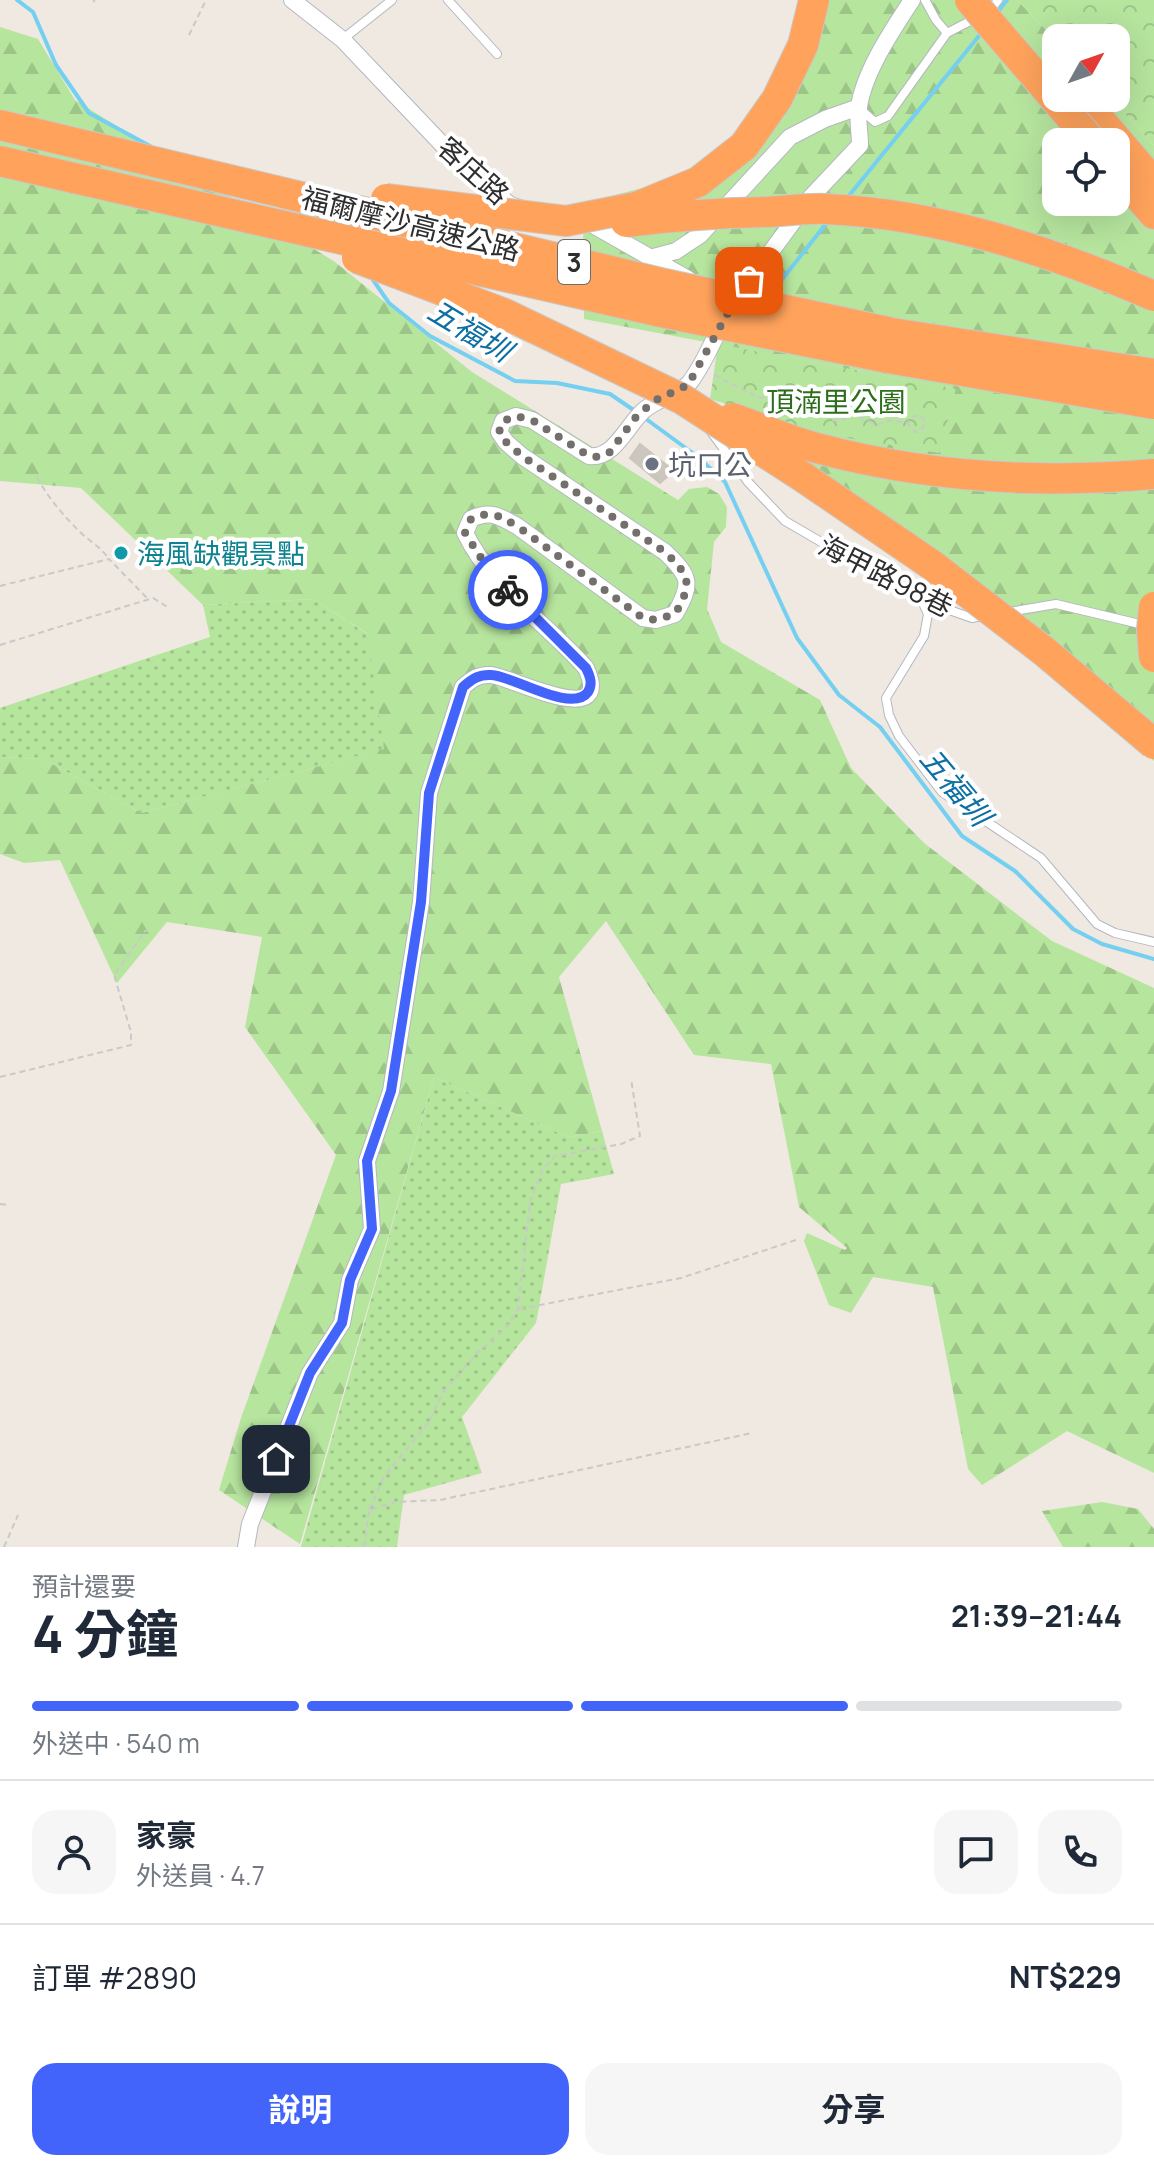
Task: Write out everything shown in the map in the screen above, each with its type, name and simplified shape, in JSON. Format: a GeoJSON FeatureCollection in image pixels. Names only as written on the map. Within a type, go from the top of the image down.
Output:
{"type":"FeatureCollection","features":[{"type":"Feature","properties":{"kind":"highway"},"geometry":{"type":"LineString","coordinates":[[566,221],[649,202],[698,182],[744,146],[777,99],[803,45],[814,0]]}},
{"type":"Feature","properties":{"kind":"highway"},"geometry":{"type":"LineString","coordinates":[[970,0],[1080,128]]}},
{"type":"Feature","properties":{"kind":"highway"},"geometry":{"type":"LineString","coordinates":[[997,0],[1042,53]]}},
{"type":"Feature","properties":{"kind":"highway"},"geometry":{"type":"LineString","coordinates":[[1093,112],[1154,183]]}},
{"type":"Feature","properties":{"kind":"highway","name":"福爾摩沙高速公路"},"geometry":{"type":"LineString","coordinates":[[0,125],[661,283],[876,330],[1154,374]]}},
{"type":"Feature","properties":{"kind":"highway","name":"福爾摩沙高速公路"},"geometry":{"type":"LineString","coordinates":[[0,161],[656,311],[888,358],[1154,404]]}},
{"type":"Feature","properties":{"kind":"highway"},"geometry":{"type":"LineString","coordinates":[[170,165],[446,208],[566,221],[611,224],[697,214],[825,209],[869,214],[952,226],[1001,238],[1154,296]]}},
{"type":"Feature","properties":{"kind":"highway"},"geometry":{"type":"LineString","coordinates":[[1130,186],[1154,214]]}},
{"type":"Feature","properties":{"kind":"highway"},"geometry":{"type":"LineString","coordinates":[[160,197],[361,260],[505,314],[812,447],[933,472],[1097,479],[1154,474]]}},
{"type":"Feature","properties":{"kind":"highway"},"geometry":{"type":"LineString","coordinates":[[685,392],[932,565],[1045,652],[1154,744]]}},
{"type":"Feature","properties":{"kind":"highway"},"geometry":{"type":"LineString","coordinates":[[1154,607],[1154,657]]}},
{"type":"Feature","properties":{"kind":"street","name":"客庄路"},"geometry":{"type":"LineString","coordinates":[[292,0],[343,40],[456,159],[510,205],[593,225],[678,275],[736,298]]}},
{"type":"Feature","properties":{"kind":"street"},"geometry":{"type":"LineString","coordinates":[[246,1547],[250,1524],[310,1373],[342,1323],[350,1280],[372,1229],[367,1161],[391,1091],[421,902],[429,793],[463,687],[476,677],[493,675],[559,698],[573,700],[584,696],[590,689],[591,678],[586,668],[490,572],[473,549],[465,533],[471,519],[483,513],[499,516],[517,526],[643,618],[656,620],[675,614],[687,593],[687,577],[672,559],[522,456],[499,432],[503,421],[516,416],[532,420],[589,456],[600,457],[610,452],[635,418],[654,401],[685,392],[736,298],[811,197],[860,145],[859,107],[870,76],[912,0]]}},
{"type":"Feature","properties":{"kind":"street"},"geometry":{"type":"LineString","coordinates":[[650,258],[676,251],[700,235],[790,137],[825,119],[859,107]]}},
{"type":"Feature","properties":{"kind":"lane"},"geometry":{"type":"LineString","coordinates":[[343,40],[392,0]]}},
{"type":"Feature","properties":{"kind":"lane"},"geometry":{"type":"LineString","coordinates":[[448,0],[497,54]]}},
{"type":"Feature","properties":{"kind":"lane"},"geometry":{"type":"LineString","coordinates":[[925,0],[947,33]]}},
{"type":"Feature","properties":{"kind":"lane"},"geometry":{"type":"LineString","coordinates":[[859,107],[875,122],[888,116],[947,33],[992,10],[997,0]]}},
{"type":"Feature","properties":{"kind":"lane","name":"海甲路98巷"},"geometry":{"type":"LineString","coordinates":[[685,392],[711,434],[748,482],[785,521],[921,600],[972,618],[1056,604],[1154,627]]}},
{"type":"Feature","properties":{"kind":"lane"},"geometry":{"type":"LineString","coordinates":[[921,600],[928,614],[924,636],[886,698],[889,715],[899,736],[942,792],[1041,858],[1097,924],[1115,933],[1154,942]]}},
{"type":"Feature","properties":{"kind":"path"},"geometry":{"type":"LineString","coordinates":[[189,35],[206,0]]}},
{"type":"Feature","properties":{"kind":"path"},"geometry":{"type":"LineString","coordinates":[[698,368],[760,398],[774,398],[788,404],[805,400],[824,405]]}},
{"type":"Feature","properties":{"kind":"path"},"geometry":{"type":"LineString","coordinates":[[835,394],[844,396],[850,403],[850,412],[844,420],[835,421],[826,416],[824,405],[835,394]]}},
{"type":"Feature","properties":{"kind":"path"},"geometry":{"type":"LineString","coordinates":[[850,412],[877,425],[892,420],[908,424],[915,432],[921,431],[925,421],[915,415],[908,424]]}},
{"type":"Feature","properties":{"kind":"path"},"geometry":{"type":"LineString","coordinates":[[37,477],[49,500],[82,534],[99,545],[148,599]]}},
{"type":"Feature","properties":{"kind":"path"},"geometry":{"type":"LineString","coordinates":[[0,586],[109,559]]}},
{"type":"Feature","properties":{"kind":"path"},"geometry":{"type":"LineString","coordinates":[[0,645],[148,599],[153,598],[169,608]]}},
{"type":"Feature","properties":{"kind":"path"},"geometry":{"type":"LineString","coordinates":[[0,1077],[131,1045],[131,1032],[114,975],[146,930]]}},
{"type":"Feature","properties":{"kind":"path"},"geometry":{"type":"LineString","coordinates":[[364,1547],[369,1510],[384,1477],[429,1422],[443,1392],[480,1350],[507,1327],[518,1309],[530,1202],[542,1170],[555,1156],[621,1144],[640,1136],[631,1079]]}},
{"type":"Feature","properties":{"kind":"path"},"geometry":{"type":"LineString","coordinates":[[0,1204],[7,1205]]}},
{"type":"Feature","properties":{"kind":"path"},"geometry":{"type":"LineString","coordinates":[[518,1309],[681,1278],[796,1240]]}},
{"type":"Feature","properties":{"kind":"path"},"geometry":{"type":"LineString","coordinates":[[369,1510],[395,1502],[440,1500],[752,1433]]}},
{"type":"Feature","properties":{"kind":"path"},"geometry":{"type":"LineString","coordinates":[[4,1547],[18,1515]]}},
{"type":"Feature","properties":{"kind":"green space"},"geometry":{"type":"Polygon","coordinates":[[[805,0],[1017,0],[1042,26],[1042,112],[1123,112],[1154,145],[1154,761],[898,548],[735,444],[761,414],[955,389],[584,319],[583,203],[674,180],[739,132],[782,68],[805,0]]]}},
{"type":"Feature","properties":{"kind":"green space"},"geometry":{"type":"Polygon","coordinates":[[[1017,0],[1154,0],[1154,145],[1123,112],[1130,112],[1130,24],[1042,26],[1017,0]]]}},
{"type":"Feature","properties":{"kind":"green space"},"geometry":{"type":"Polygon","coordinates":[[[0,27],[38,39],[75,100],[335,262],[472,372],[678,500],[689,489],[707,487],[719,494],[727,507],[726,527],[714,542],[707,609],[721,642],[820,700],[851,768],[924,843],[1052,941],[1154,988],[1154,1473],[1067,1431],[982,1485],[968,1469],[933,1287],[873,1277],[851,1313],[829,1305],[804,1241],[807,1233],[845,1250],[847,1248],[799,1207],[771,1064],[694,1055],[606,921],[559,977],[602,1131],[568,1137],[434,1077],[300,1544],[219,1490],[241,1418],[336,1155],[245,1027],[262,937],[167,922],[117,983],[60,860],[24,863],[0,854],[0,757],[43,759],[142,813],[384,749],[367,633],[312,599],[203,605],[81,488],[0,481],[0,27]]]}},
{"type":"Feature","properties":{"kind":"green space","name":"頂湳里公園"},"geometry":{"type":"Polygon","coordinates":[[[718,344],[956,389],[939,453],[819,433],[710,399],[718,344]]]}},
{"type":"Feature","properties":{"kind":"green space"},"geometry":{"type":"Polygon","coordinates":[[[312,599],[368,634],[385,749],[142,813],[43,759],[0,757],[0,708],[210,637],[203,605],[312,599]]]}},
{"type":"Feature","properties":{"kind":"green space"},"geometry":{"type":"Polygon","coordinates":[[[434,1077],[568,1137],[602,1131],[614,1174],[561,1184],[536,1323],[462,1417],[482,1473],[404,1495],[397,1547],[301,1547],[434,1077]]]}},
{"type":"Feature","properties":{"kind":"green space"},"geometry":{"type":"Polygon","coordinates":[[[1102,1502],[1138,1509],[1154,1529],[1154,1547],[1063,1547],[1042,1511],[1102,1502]]]}},
{"type":"Feature","properties":{"kind":"building","name":"坑口公"},"geometry":{"type":"Polygon","coordinates":[[[640,444],[674,471],[660,483],[630,458],[640,444]]]}},
{"type":"Feature","properties":{"kind":"waterway","name":"五福圳"},"geometry":{"type":"LineString","coordinates":[[17,0],[33,12],[56,65],[89,113],[150,146]]}},
{"type":"Feature","properties":{"kind":"waterway"},"geometry":{"type":"LineString","coordinates":[[996,14],[1007,0]]}},
{"type":"Feature","properties":{"kind":"waterway"},"geometry":{"type":"LineString","coordinates":[[847,198],[983,31]]}},
{"type":"Feature","properties":{"kind":"waterway","name":"五福圳"},"geometry":{"type":"LineString","coordinates":[[301,212],[319,219]]}},
{"type":"Feature","properties":{"kind":"waterway"},"geometry":{"type":"LineString","coordinates":[[776,287],[829,220]]}},
{"type":"Feature","properties":{"kind":"waterway","name":"五福圳"},"geometry":{"type":"LineString","coordinates":[[371,277],[389,303],[430,336],[515,381],[557,383],[610,394],[635,411]]}},
{"type":"Feature","properties":{"kind":"waterway","name":"五福圳"},"geometry":{"type":"LineString","coordinates":[[642,416],[698,457],[725,482],[797,638],[839,695],[880,727],[962,836],[1015,871],[1073,929],[1102,944],[1154,959]]}},
{"type":"Feature","properties":{"kind":"way so far"},"geometry":{"type":"LineString","coordinates":[[508,590],[490,572],[465,533],[471,519],[483,513],[499,516],[517,526],[643,618],[656,620],[675,614],[687,593],[687,577],[679,566],[665,552],[522,456],[499,432],[503,421],[516,416],[532,420],[589,456],[600,457],[610,452],[635,418],[654,401],[688,385],[736,298],[749,281]]}},
{"type":"Feature","properties":{"kind":"place","name":"坑口公"},"geometry":{"type":"Point","coordinates":[652,464]}},
{"type":"Feature","properties":{"kind":"place","name":"海風缺觀景點"},"geometry":{"type":"Point","coordinates":[121,553]}},
{"type":"Feature","properties":{"kind":"route"},"geometry":{"type":"LineString","coordinates":[[276,1459],[310,1373],[342,1323],[350,1280],[372,1229],[367,1161],[391,1091],[421,902],[429,793],[463,687],[476,677],[493,675],[559,698],[573,700],[584,696],[590,689],[591,678],[586,668],[508,590]]}}]}
